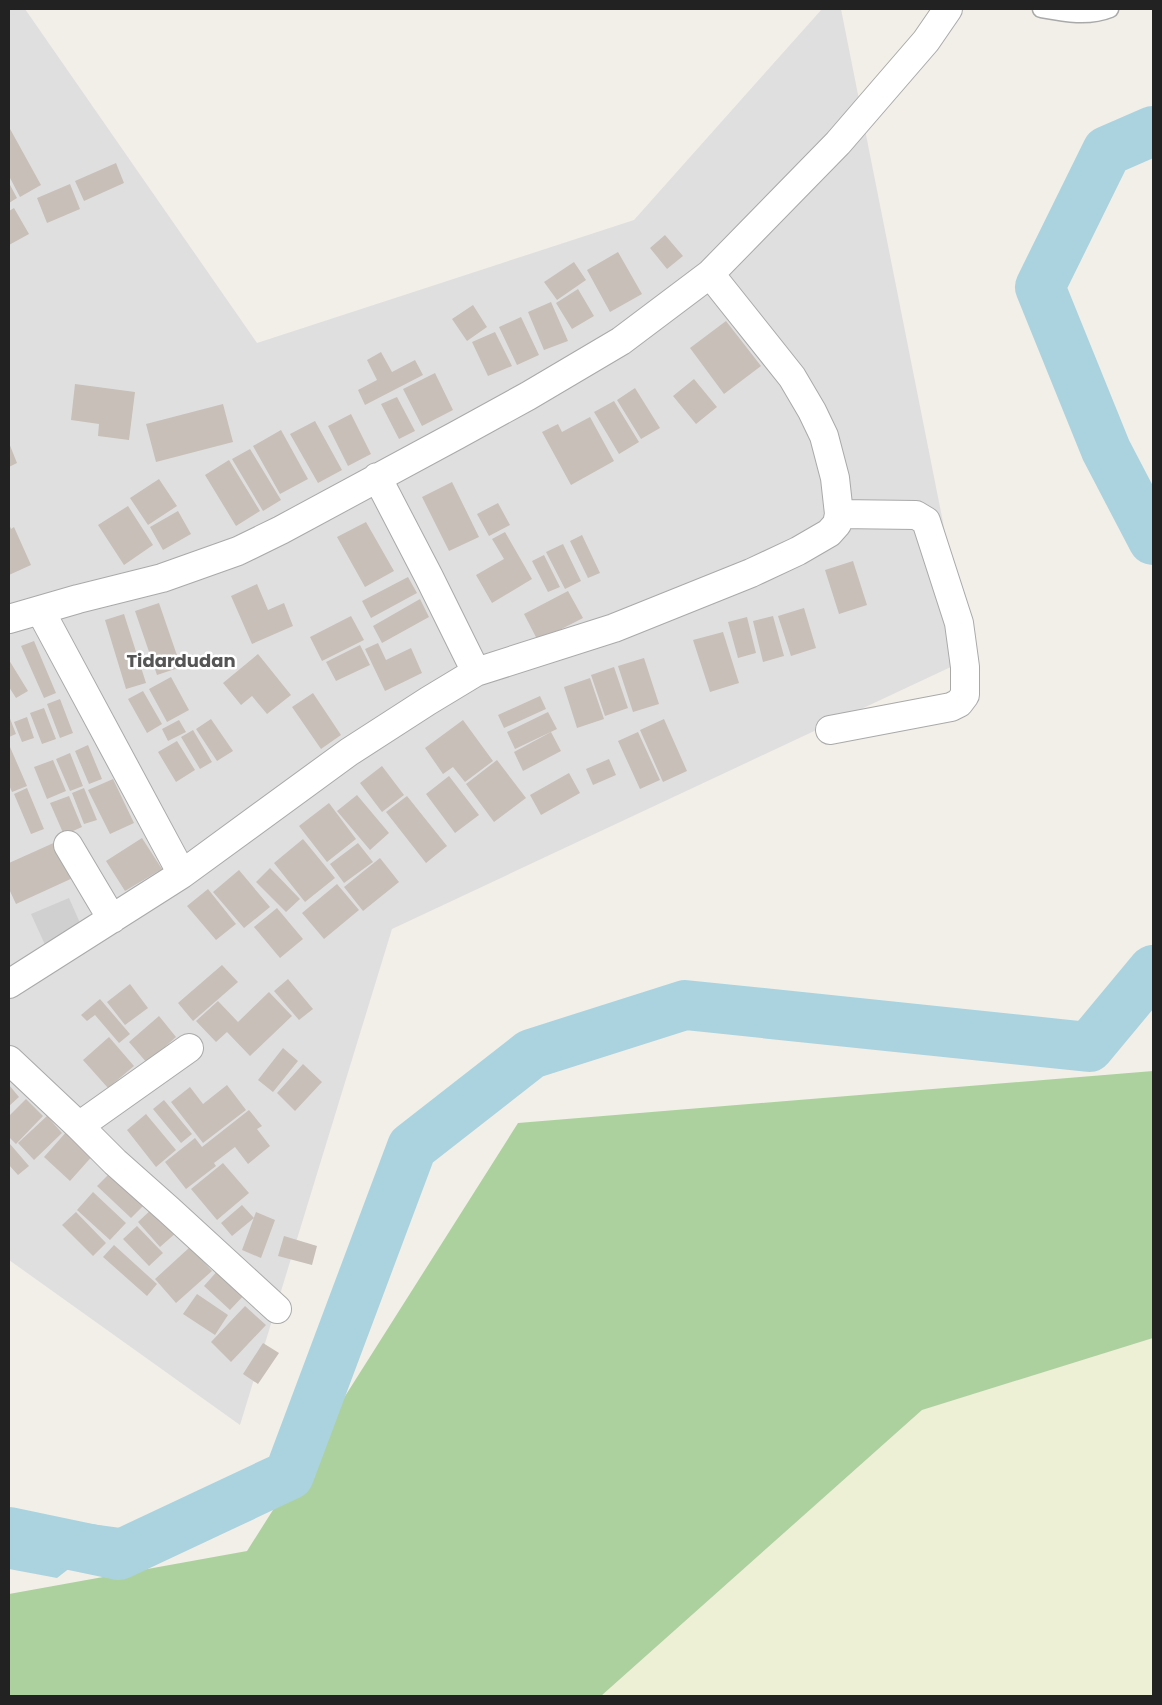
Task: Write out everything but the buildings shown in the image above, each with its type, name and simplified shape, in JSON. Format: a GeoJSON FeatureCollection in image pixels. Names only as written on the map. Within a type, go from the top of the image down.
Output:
{"type":"FeatureCollection","features":[{"type":"Feature","properties":{"kind":"street"},"geometry":{"type":"LineString","coordinates":[[9,619],[162,578],[238,551],[281,530],[528,396],[621,341],[710,274],[838,143],[926,41],[948,9]]}},
{"type":"Feature","properties":{"kind":"street"},"geometry":{"type":"LineString","coordinates":[[12,972],[112,919],[182,874],[349,752],[476,672],[614,628],[751,573],[798,551],[829,533],[837,524],[839,514],[835,478],[824,436],[792,377],[710,274]]}},
{"type":"Feature","properties":{"kind":"street"},"geometry":{"type":"LineString","coordinates":[[377,478],[476,672]]}},
{"type":"Feature","properties":{"kind":"street"},"geometry":{"type":"LineString","coordinates":[[830,730],[952,707],[962,700],[966,690],[959,623],[926,521],[916,515],[839,514]]}},
{"type":"Feature","properties":{"kind":"street"},"geometry":{"type":"LineString","coordinates":[[40,610],[182,874]]}},
{"type":"Feature","properties":{"kind":"street"},"geometry":{"type":"LineString","coordinates":[[68,845],[112,919]]}},
{"type":"Feature","properties":{"kind":"street"},"geometry":{"type":"LineString","coordinates":[[79,1126],[188,1048]]}},
{"type":"Feature","properties":{"kind":"street"},"geometry":{"type":"LineString","coordinates":[[9,1060],[114,1162],[277,1309]]}},
{"type":"Feature","properties":{"kind":"lane"},"geometry":{"type":"LineString","coordinates":[[1041,9],[1079,14],[1110,9]]}},
{"type":"Feature","properties":{"kind":"shaded area"},"geometry":{"type":"Polygon","coordinates":[[[9,9],[25,9],[257,343],[634,220],[822,9],[841,9],[970,658],[392,929],[240,1425],[9,1260],[9,9]]]}},
{"type":"Feature","properties":{"kind":"shaded area"},"geometry":{"type":"Polygon","coordinates":[[[69,898],[84,932],[47,949],[31,914],[69,898]]]}},
{"type":"Feature","properties":{"kind":"green space"},"geometry":{"type":"Polygon","coordinates":[[[1153,1071],[1153,1338],[922,1410],[601,1696],[9,1696],[9,1594],[247,1551],[518,1123],[1153,1071]]]}},
{"type":"Feature","properties":{"kind":"green space"},"geometry":{"type":"Polygon","coordinates":[[[1153,1338],[1153,1696],[601,1696],[922,1410],[1153,1338]]]}},
{"type":"Feature","properties":{"kind":"water"},"geometry":{"type":"Polygon","coordinates":[[[9,1513],[121,1528],[57,1578],[9,1569],[9,1513]]]}},
{"type":"Feature","properties":{"kind":"waterway"},"geometry":{"type":"LineString","coordinates":[[1153,131],[1107,151],[1040,287],[1106,450],[1153,540]]}},
{"type":"Feature","properties":{"kind":"waterway"},"geometry":{"type":"LineString","coordinates":[[9,1532],[119,1555],[289,1475],[412,1147],[531,1054],[685,1005],[1089,1047],[1153,970]]}},
{"type":"Feature","properties":{"kind":"district","name":"Tidardudan"},"geometry":{"type":"Point","coordinates":[181,660]}}]}
